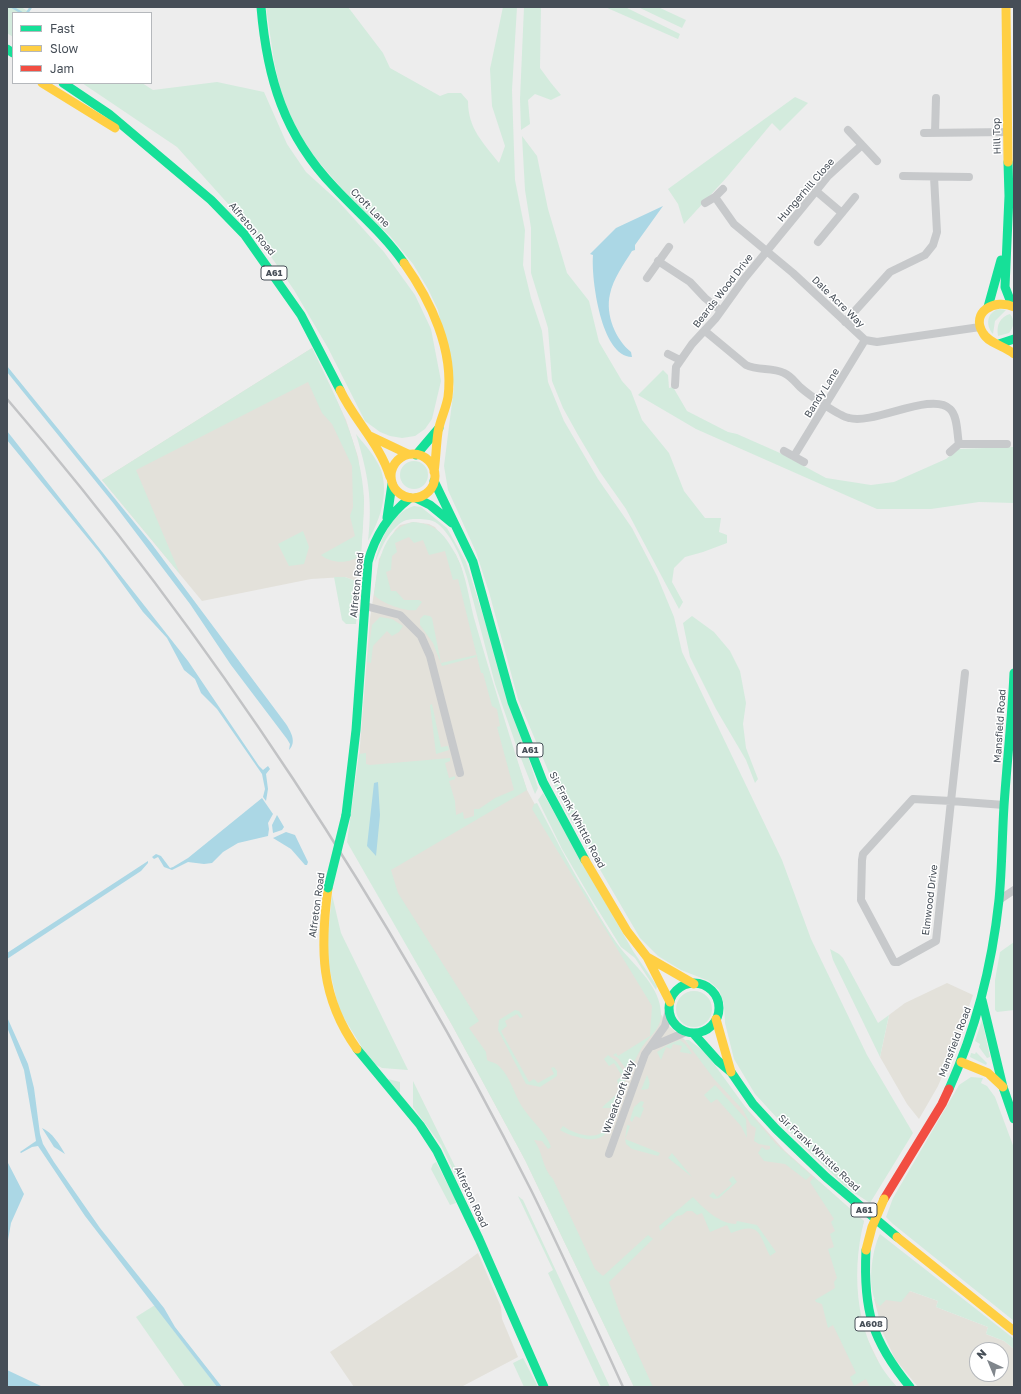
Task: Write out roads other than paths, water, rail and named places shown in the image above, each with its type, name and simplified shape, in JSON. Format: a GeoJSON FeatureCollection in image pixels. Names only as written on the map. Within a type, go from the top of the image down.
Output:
{"type":"FeatureCollection","features":[{"type":"Feature","properties":{"kind":"main road","name":"Croft Lane"},"geometry":{"type":"LineString","coordinates":[[261,7],[265,54],[273,85],[280,106],[296,139],[325,179],[396,251],[410,270],[428,301],[443,343],[448,368],[448,397],[439,428],[438,450],[434,476]]}},
{"type":"Feature","properties":{"kind":"main road","name":"Hill Top"},"geometry":{"type":"LineString","coordinates":[[1006,7],[1010,28],[1008,132],[1009,196],[1006,243]]}},
{"type":"Feature","properties":{"kind":"main road","name":"Alfreton Road"},"geometry":{"type":"LineString","coordinates":[[44,84],[103,121],[139,141]]}},
{"type":"Feature","properties":{"kind":"main road","name":"Alfreton Road"},"geometry":{"type":"LineString","coordinates":[[64,84],[109,114],[139,141],[211,200],[244,234],[278,280],[300,315],[321,350],[348,407],[370,436],[386,464],[391,480],[387,518]]}},
{"type":"Feature","properties":{"kind":"main road"},"geometry":{"type":"LineString","coordinates":[[1006,243],[1006,287],[1013,306]]}},
{"type":"Feature","properties":{"kind":"main road"},"geometry":{"type":"LineString","coordinates":[[988,307],[1006,243]]}},
{"type":"Feature","properties":{"kind":"main road"},"geometry":{"type":"LineString","coordinates":[[1013,306],[1000,302],[988,307],[983,312],[980,327],[986,337],[1014,354]]}},
{"type":"Feature","properties":{"kind":"main road"},"geometry":{"type":"LineString","coordinates":[[999,344],[1014,339]]}},
{"type":"Feature","properties":{"kind":"main road","name":"Croft Lane"},"geometry":{"type":"LineString","coordinates":[[412,454],[439,428]]}},
{"type":"Feature","properties":{"kind":"main road","name":"Alfreton Road"},"geometry":{"type":"LineString","coordinates":[[370,436],[412,454]]}},
{"type":"Feature","properties":{"kind":"main road"},"geometry":{"type":"LineString","coordinates":[[412,454],[426,460],[434,476],[426,493],[413,498],[398,493],[391,480],[396,463],[412,454]]}},
{"type":"Feature","properties":{"kind":"main road","name":"Sir Frank Whittle Road"},"geometry":{"type":"LineString","coordinates":[[434,476],[454,525],[473,562],[512,702],[543,782],[627,931],[646,957],[670,1006]]}},
{"type":"Feature","properties":{"kind":"main road","name":"Alfreton Road"},"geometry":{"type":"LineString","coordinates":[[413,498],[398,506],[387,518],[371,550],[367,575],[356,730],[346,814],[328,888],[322,938],[323,963],[329,994],[340,1022],[360,1055],[422,1128],[437,1152],[474,1228],[544,1387]]}},
{"type":"Feature","properties":{"kind":"main road","name":"Sir Frank Whittle Road"},"geometry":{"type":"LineString","coordinates":[[413,498],[430,505],[454,525]]}},
{"type":"Feature","properties":{"kind":"main road","name":"Mansfield Road"},"geometry":{"type":"LineString","coordinates":[[910,1387],[884,1353],[870,1321],[864,1280],[866,1250],[872,1227],[884,1199],[942,1104],[961,1062],[982,1000],[1000,900],[1004,805],[1012,727],[1014,673]]}},
{"type":"Feature","properties":{"kind":"main road","name":"Sir Frank Whittle Road"},"geometry":{"type":"LineString","coordinates":[[646,957],[694,984]]}},
{"type":"Feature","properties":{"kind":"main road"},"geometry":{"type":"LineString","coordinates":[[694,984],[706,987],[716,997],[718,1006],[716,1018],[707,1029],[690,1032],[674,1024],[670,1006],[679,989],[694,984]]}},
{"type":"Feature","properties":{"kind":"main road"},"geometry":{"type":"LineString","coordinates":[[982,1000],[1003,1087],[1014,1119]]}},
{"type":"Feature","properties":{"kind":"main road","name":"Sir Frank Whittle Road"},"geometry":{"type":"LineString","coordinates":[[716,1018],[731,1072]]}},
{"type":"Feature","properties":{"kind":"main road","name":"Sir Frank Whittle Road"},"geometry":{"type":"LineString","coordinates":[[690,1032],[718,1061],[731,1072],[762,1114],[826,1177],[888,1230],[1014,1331]]}},
{"type":"Feature","properties":{"kind":"main road"},"geometry":{"type":"LineString","coordinates":[[961,1062],[988,1073],[1003,1087]]}},
{"type":"Feature","properties":{"kind":"street"},"geometry":{"type":"LineString","coordinates":[[935,133],[936,98]]}},
{"type":"Feature","properties":{"kind":"street"},"geometry":{"type":"LineString","coordinates":[[848,130],[877,161]]}},
{"type":"Feature","properties":{"kind":"street"},"geometry":{"type":"LineString","coordinates":[[924,133],[1008,132]]}},
{"type":"Feature","properties":{"kind":"street","name":"Hungerhill Close"},"geometry":{"type":"LineString","coordinates":[[767,252],[828,176],[862,145]]}},
{"type":"Feature","properties":{"kind":"street"},"geometry":{"type":"LineString","coordinates":[[902,176],[970,177]]}},
{"type":"Feature","properties":{"kind":"street"},"geometry":{"type":"LineString","coordinates":[[845,322],[890,272],[925,255],[933,245],[937,232],[934,177]]}},
{"type":"Feature","properties":{"kind":"street"},"geometry":{"type":"LineString","coordinates":[[704,203],[716,197],[722,189]]}},
{"type":"Feature","properties":{"kind":"street"},"geometry":{"type":"LineString","coordinates":[[816,191],[842,213]]}},
{"type":"Feature","properties":{"kind":"street","name":"Dale Acre Way"},"geometry":{"type":"LineString","coordinates":[[716,197],[734,224],[793,272],[865,340],[877,342],[980,327]]}},
{"type":"Feature","properties":{"kind":"street"},"geometry":{"type":"LineString","coordinates":[[818,242],[855,198]]}},
{"type":"Feature","properties":{"kind":"street"},"geometry":{"type":"LineString","coordinates":[[647,278],[669,247]]}},
{"type":"Feature","properties":{"kind":"street","name":"Beards Wood Drive"},"geometry":{"type":"LineString","coordinates":[[675,385],[676,367],[680,360],[705,331],[767,252]]}},
{"type":"Feature","properties":{"kind":"street"},"geometry":{"type":"LineString","coordinates":[[658,261],[690,282],[705,298],[721,311]]}},
{"type":"Feature","properties":{"kind":"street"},"geometry":{"type":"LineString","coordinates":[[705,331],[746,365],[754,369],[773,370],[785,373],[801,388],[848,418],[868,418],[918,406],[939,404],[945,406],[953,414],[959,444]]}},
{"type":"Feature","properties":{"kind":"street","name":"Bandy Lane"},"geometry":{"type":"LineString","coordinates":[[794,456],[865,340]]}},
{"type":"Feature","properties":{"kind":"street"},"geometry":{"type":"LineString","coordinates":[[668,354],[680,360]]}},
{"type":"Feature","properties":{"kind":"street"},"geometry":{"type":"LineString","coordinates":[[950,452],[959,444],[1007,444]]}},
{"type":"Feature","properties":{"kind":"street"},"geometry":{"type":"LineString","coordinates":[[784,451],[804,462]]}},
{"type":"Feature","properties":{"kind":"street"},"geometry":{"type":"LineString","coordinates":[[365,606],[400,615],[410,623],[421,636],[430,656],[460,772]]}},
{"type":"Feature","properties":{"kind":"street","name":"Elmwood Drive"},"geometry":{"type":"LineString","coordinates":[[965,673],[951,802],[936,941],[898,962],[894,962],[861,900],[863,854],[913,799],[951,802],[1004,805]]}},
{"type":"Feature","properties":{"kind":"street"},"geometry":{"type":"LineString","coordinates":[[1000,900],[1014,890]]}},
{"type":"Feature","properties":{"kind":"street","name":"Wheatcroft Way"},"geometry":{"type":"LineString","coordinates":[[609,1154],[643,1060],[665,1026],[670,1006]]}},
{"type":"Feature","properties":{"kind":"street"},"geometry":{"type":"LineString","coordinates":[[650,1047],[690,1032]]}},
{"type":"Feature","properties":{"kind":"water"},"geometry":{"type":"Polygon","coordinates":[[[663,206],[635,245],[635,250],[632,251],[619,272],[610,294],[610,318],[616,334],[631,352],[632,357],[621,354],[613,344],[606,331],[600,315],[596,297],[593,255],[590,254],[616,228],[663,206]]]}},
{"type":"Feature","properties":{"kind":"water"},"geometry":{"type":"Polygon","coordinates":[[[7,366],[151,543],[286,724],[293,740],[293,744],[289,750],[290,744],[287,739],[231,665],[190,604],[114,504],[7,372],[7,366]]]}},
{"type":"Feature","properties":{"kind":"water"},"geometry":{"type":"Polygon","coordinates":[[[7,431],[188,661],[259,766],[263,770],[268,766],[270,769],[266,774],[268,789],[266,801],[263,797],[265,789],[262,774],[217,709],[201,693],[195,679],[184,670],[167,638],[143,612],[99,552],[7,440],[7,431]]]}},
{"type":"Feature","properties":{"kind":"water"},"geometry":{"type":"Polygon","coordinates":[[[378,782],[380,815],[376,856],[367,846],[374,783],[378,782]]]}},
{"type":"Feature","properties":{"kind":"water"},"geometry":{"type":"Polygon","coordinates":[[[262,798],[273,814],[268,823],[268,836],[238,843],[223,852],[212,863],[204,864],[188,862],[172,870],[164,867],[158,857],[154,859],[152,857],[156,854],[161,856],[170,868],[173,867],[188,858],[262,798]]]}},
{"type":"Feature","properties":{"kind":"water"},"geometry":{"type":"Polygon","coordinates":[[[277,815],[284,827],[282,830],[273,833],[272,825],[277,815]]]}},
{"type":"Feature","properties":{"kind":"water"},"geometry":{"type":"Polygon","coordinates":[[[286,832],[295,835],[308,862],[307,865],[305,865],[291,849],[273,838],[286,832]]]}},
{"type":"Feature","properties":{"kind":"water"},"geometry":{"type":"Polygon","coordinates":[[[148,861],[141,871],[7,959],[7,953],[148,861]]]}},
{"type":"Feature","properties":{"kind":"water"},"geometry":{"type":"Polygon","coordinates":[[[7,1017],[28,1064],[34,1088],[40,1134],[43,1144],[100,1228],[164,1308],[175,1327],[222,1387],[217,1387],[85,1216],[38,1146],[32,1147],[21,1153],[20,1152],[36,1141],[24,1070],[7,1027],[7,1017]]]}},
{"type":"Feature","properties":{"kind":"water"},"geometry":{"type":"Polygon","coordinates":[[[42,1128],[52,1136],[65,1154],[54,1147],[42,1128]]]}},
{"type":"Feature","properties":{"kind":"water"},"geometry":{"type":"Polygon","coordinates":[[[7,1161],[24,1194],[11,1223],[7,1246],[7,1161]]]}},
{"type":"Feature","properties":{"kind":"water"},"geometry":{"type":"Polygon","coordinates":[[[7,1370],[43,1387],[7,1387],[7,1370]]]}},
{"type":"Feature","properties":{"kind":"waterway"},"geometry":{"type":"LineString","coordinates":[[12,7],[20,12]]}},
{"type":"Feature","properties":{"kind":"waterway"},"geometry":{"type":"LineString","coordinates":[[28,12],[31,7]]}},
{"type":"Feature","properties":{"kind":"railway"},"geometry":{"type":"LineString","coordinates":[[7,399],[83,490],[156,584],[226,680],[293,779],[357,879],[418,982],[476,1085],[531,1190],[623,1387]]}}]}
